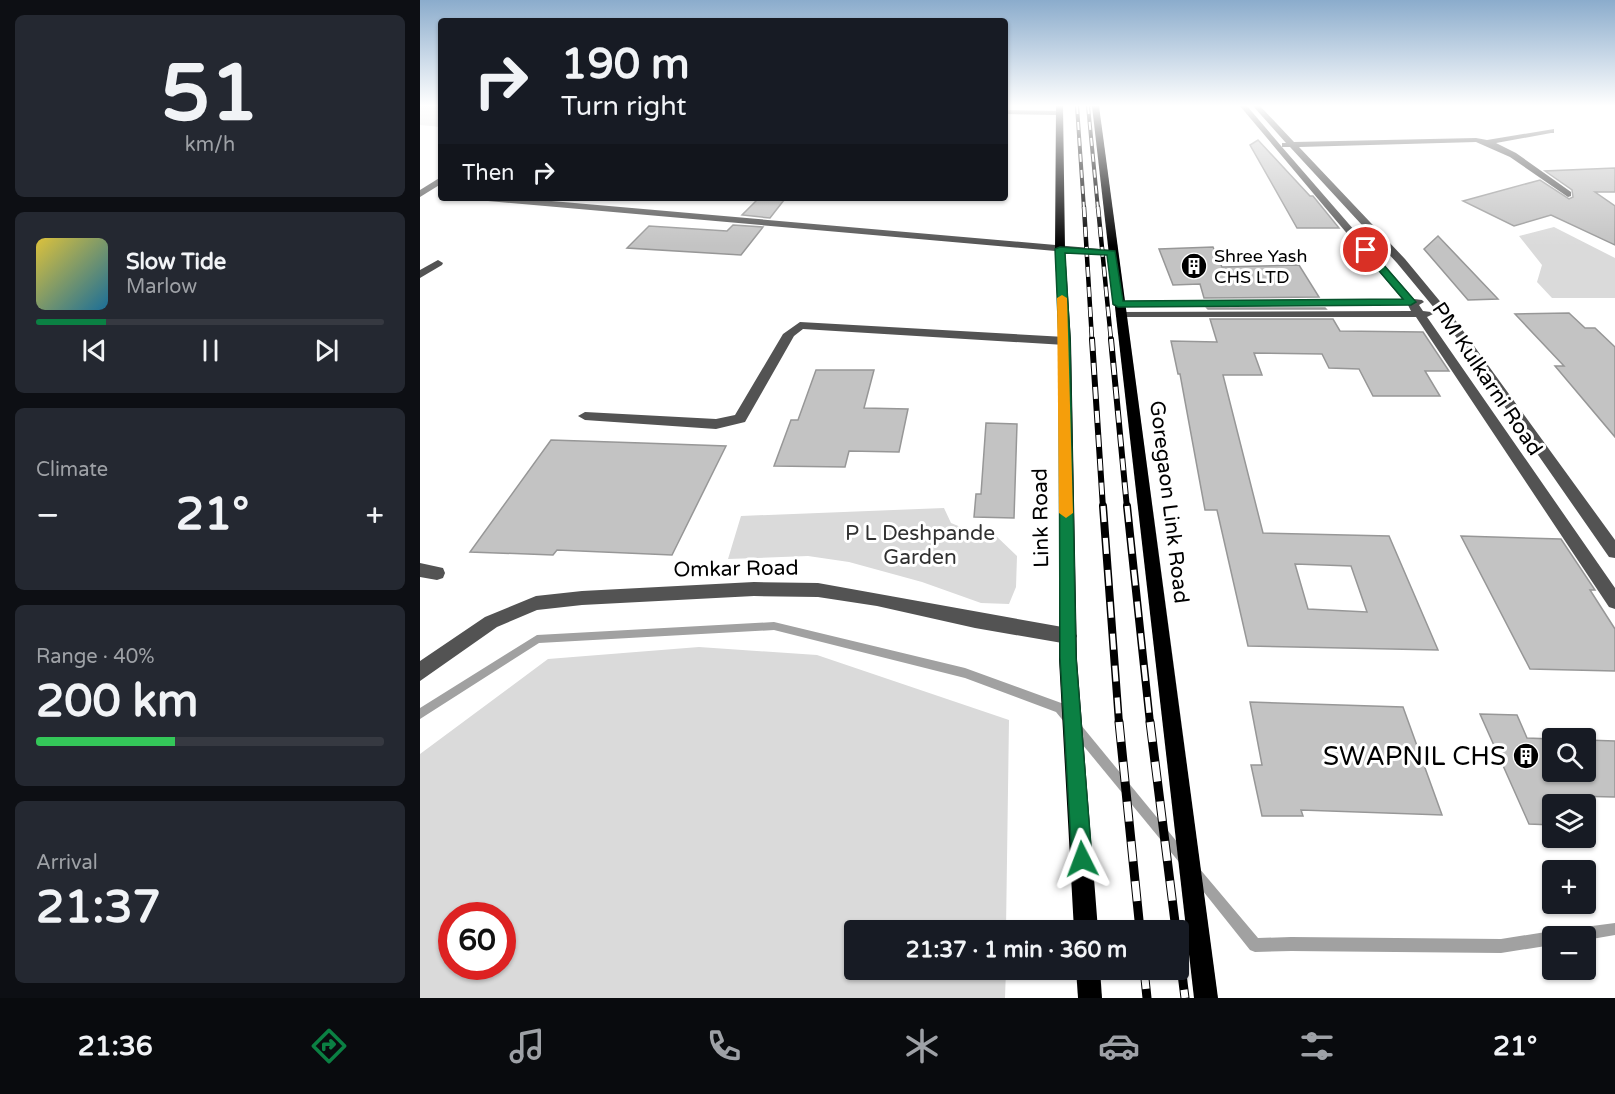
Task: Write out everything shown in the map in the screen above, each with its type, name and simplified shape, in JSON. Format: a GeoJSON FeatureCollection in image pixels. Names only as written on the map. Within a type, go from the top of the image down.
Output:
{"type":"FeatureCollection","features":[{"type":"Feature","properties":{"kind":"main road","name":"Link Road"},"geometry":{"type":"LineString","coordinates":[[1059,153],[1060,249],[1065,340],[1068,658],[1077,765],[1085,920]]}},
{"type":"Feature","properties":{"kind":"main road","name":"Goregaon Link Road"},"geometry":{"type":"LineString","coordinates":[[1100,153],[1206,998]]}},
{"type":"Feature","properties":{"kind":"main road"},"geometry":{"type":"LineString","coordinates":[[1089,980],[1090,998]]}},
{"type":"Feature","properties":{"kind":"street","name":"PM Kulkarni Road"},"geometry":{"type":"LineString","coordinates":[[1283,153],[1411,302],[1615,602]]}},
{"type":"Feature","properties":{"kind":"street","name":"PM Kulkarni Road"},"geometry":{"type":"LineString","coordinates":[[1299,153],[1401,261],[1445,314],[1615,552]]}},
{"type":"Feature","properties":{"kind":"street"},"geometry":{"type":"LineString","coordinates":[[1510,153],[1568,194]]}},
{"type":"Feature","properties":{"kind":"street"},"geometry":{"type":"LineString","coordinates":[[422,193],[438,182]]}},
{"type":"Feature","properties":{"kind":"street"},"geometry":{"type":"LineString","coordinates":[[422,193],[438,193]]}},
{"type":"Feature","properties":{"kind":"street"},"geometry":{"type":"LineString","coordinates":[[517,201],[1112,253]]}},
{"type":"Feature","properties":{"kind":"street"},"geometry":{"type":"LineString","coordinates":[[576,207],[584,201]]}},
{"type":"Feature","properties":{"kind":"street"},"geometry":{"type":"LineString","coordinates":[[420,275],[438,262]]}},
{"type":"Feature","properties":{"kind":"street"},"geometry":{"type":"LineString","coordinates":[[1119,309],[1435,302]]}},
{"type":"Feature","properties":{"kind":"street"},"geometry":{"type":"LineString","coordinates":[[1119,309],[1445,314]]}},
{"type":"Feature","properties":{"kind":"street"},"geometry":{"type":"LineString","coordinates":[[585,416],[716,424],[740,419],[789,334],[800,325],[1065,340]]}},
{"type":"Feature","properties":{"kind":"street","name":"Omkar Road"},"geometry":{"type":"LineString","coordinates":[[420,672],[491,622],[537,603],[582,598],[754,589],[818,590],[877,599],[975,620],[1068,636]]}},
{"type":"Feature","properties":{"kind":"green space"},"geometry":{"type":"Polygon","coordinates":[[[1554,227],[1615,258],[1615,298],[1552,298],[1537,282],[1542,265],[1519,236],[1554,227]]]}},
{"type":"Feature","properties":{"kind":"green space","name":"P L Deshpande Garden"},"geometry":{"type":"Polygon","coordinates":[[[944,508],[951,523],[968,530],[993,533],[1017,556],[1016,587],[1009,604],[981,603],[922,582],[849,562],[808,556],[728,559],[741,516],[944,508]]]}},
{"type":"Feature","properties":{"kind":"green space"},"geometry":{"type":"Polygon","coordinates":[[[699,647],[817,655],[1009,720],[1006,920],[844,920],[844,980],[1006,980],[1005,998],[420,998],[420,754],[548,659],[699,647]]]}},
{"type":"Feature","properties":{"kind":"building"},"geometry":{"type":"Polygon","coordinates":[[[1254,153],[1270,153],[1310,196],[1313,196],[1339,228],[1297,228],[1254,153]]]}},
{"type":"Feature","properties":{"kind":"building"},"geometry":{"type":"Polygon","coordinates":[[[1615,168],[1615,192],[1595,192],[1615,206],[1615,245],[1551,215],[1514,226],[1463,201],[1540,180],[1569,199],[1573,197],[1572,190],[1545,171],[1615,168]]]}},
{"type":"Feature","properties":{"kind":"building"},"geometry":{"type":"Polygon","coordinates":[[[756,201],[783,201],[770,218],[742,215],[756,201]]]}},
{"type":"Feature","properties":{"kind":"building"},"geometry":{"type":"Polygon","coordinates":[[[733,225],[763,227],[741,255],[627,248],[649,226],[727,231],[733,225]]]}},
{"type":"Feature","properties":{"kind":"building"},"geometry":{"type":"Polygon","coordinates":[[[1438,236],[1498,299],[1468,300],[1424,249],[1438,236]]]}},
{"type":"Feature","properties":{"kind":"building"},"geometry":{"type":"Polygon","coordinates":[[[1213,247],[1222,267],[1299,265],[1319,297],[1204,298],[1200,284],[1173,285],[1159,249],[1213,247]]]}},
{"type":"Feature","properties":{"kind":"building"},"geometry":{"type":"Polygon","coordinates":[[[1325,308],[1326,309],[1208,309],[1325,308]]]}},
{"type":"Feature","properties":{"kind":"building"},"geometry":{"type":"Polygon","coordinates":[[[1569,313],[1585,328],[1595,328],[1615,347],[1615,437],[1555,366],[1564,366],[1515,314],[1569,313]]]}},
{"type":"Feature","properties":{"kind":"building"},"geometry":{"type":"Polygon","coordinates":[[[1210,319],[1333,319],[1340,331],[1423,332],[1449,371],[1425,371],[1440,396],[1373,396],[1359,369],[1329,368],[1322,354],[1254,353],[1262,375],[1223,375],[1263,533],[1389,536],[1438,650],[1248,646],[1217,510],[1205,510],[1180,374],[1178,374],[1171,341],[1217,342],[1210,319]],[[1295,564],[1308,609],[1367,612],[1351,566],[1295,564]]]}},
{"type":"Feature","properties":{"kind":"building"},"geometry":{"type":"Polygon","coordinates":[[[816,370],[874,370],[864,408],[908,409],[899,452],[849,451],[845,467],[774,466],[791,420],[798,420],[816,370]]]}},
{"type":"Feature","properties":{"kind":"building"},"geometry":{"type":"Polygon","coordinates":[[[986,423],[1017,424],[1014,518],[974,517],[976,494],[981,494],[986,423]]]}},
{"type":"Feature","properties":{"kind":"building"},"geometry":{"type":"Polygon","coordinates":[[[551,440],[726,446],[672,555],[557,550],[553,555],[470,552],[551,440]]]}},
{"type":"Feature","properties":{"kind":"building"},"geometry":{"type":"Polygon","coordinates":[[[1461,536],[1561,539],[1595,590],[1590,590],[1615,629],[1615,671],[1530,669],[1461,536]]]}},
{"type":"Feature","properties":{"kind":"building"},"geometry":{"type":"Polygon","coordinates":[[[1250,702],[1403,707],[1442,815],[1301,810],[1303,816],[1262,816],[1251,765],[1262,765],[1250,702]]]}},
{"type":"Feature","properties":{"kind":"building","name":"SWAPNIL CHS"},"geometry":{"type":"Polygon","coordinates":[[[1480,714],[1517,715],[1527,738],[1542,739],[1542,782],[1596,782],[1596,740],[1615,741],[1615,797],[1596,797],[1596,794],[1542,794],[1542,825],[1529,824],[1480,714]]]}},
{"type":"Feature","properties":{"kind":"waterway"},"geometry":{"type":"LineString","coordinates":[[420,714],[537,639],[774,626],[965,673],[1060,708],[1069,719]]}},
{"type":"Feature","properties":{"kind":"waterway"},"geometry":{"type":"LineString","coordinates":[[1077,729],[1183,858]]}},
{"type":"Feature","properties":{"kind":"waterway"},"geometry":{"type":"LineString","coordinates":[[1195,872],[1255,945],[1501,946],[1542,940]]}},
{"type":"Feature","properties":{"kind":"waterway"},"geometry":{"type":"LineString","coordinates":[[1596,932],[1615,929]]}},
{"type":"Feature","properties":{"kind":"railway"},"geometry":{"type":"LineString","coordinates":[[1080,153],[1084,209]]}},
{"type":"Feature","properties":{"kind":"railway"},"geometry":{"type":"LineString","coordinates":[[1093,153],[1098,209]]}},
{"type":"Feature","properties":{"kind":"railway"},"geometry":{"type":"LineString","coordinates":[[1084,207],[1092,340]]}},
{"type":"Feature","properties":{"kind":"railway"},"geometry":{"type":"LineString","coordinates":[[1098,207],[1111,340]]}},
{"type":"Feature","properties":{"kind":"railway"},"geometry":{"type":"LineString","coordinates":[[1092,339],[1103,508]]}},
{"type":"Feature","properties":{"kind":"railway"},"geometry":{"type":"LineString","coordinates":[[1111,339],[1127,508]]}},
{"type":"Feature","properties":{"kind":"railway"},"geometry":{"type":"LineString","coordinates":[[1103,506],[1119,723]]}},
{"type":"Feature","properties":{"kind":"railway"},"geometry":{"type":"LineString","coordinates":[[1127,506],[1150,723]]}},
{"type":"Feature","properties":{"kind":"railway"},"geometry":{"type":"LineString","coordinates":[[1119,722],[1139,920]]}},
{"type":"Feature","properties":{"kind":"railway"},"geometry":{"type":"LineString","coordinates":[[1150,722],[1175,920]]}},
{"type":"Feature","properties":{"kind":"railway"},"geometry":{"type":"LineString","coordinates":[[1145,980],[1147,998]]}},
{"type":"Feature","properties":{"kind":"railway"},"geometry":{"type":"LineString","coordinates":[[1183,980],[1185,998]]}},
{"type":"Feature","properties":{"kind":"slow traffic"},"geometry":{"type":"LineString","coordinates":[[1062,298],[1065,340],[1066,513]]}},
{"type":"Feature","properties":{"kind":"place","name":"Shree Yash CHS LTD"},"geometry":{"type":"Point","coordinates":[1194,266]}},
{"type":"Feature","properties":{"kind":"place","name":"SWAPNIL CHS"},"geometry":{"type":"Point","coordinates":[1526,756]}},
{"type":"Feature","properties":{"kind":"route"},"geometry":{"type":"LineString","coordinates":[[1082,859],[1068,658],[1065,340],[1060,249],[1112,253],[1118,304],[1411,302],[1366,250]]}}]}
